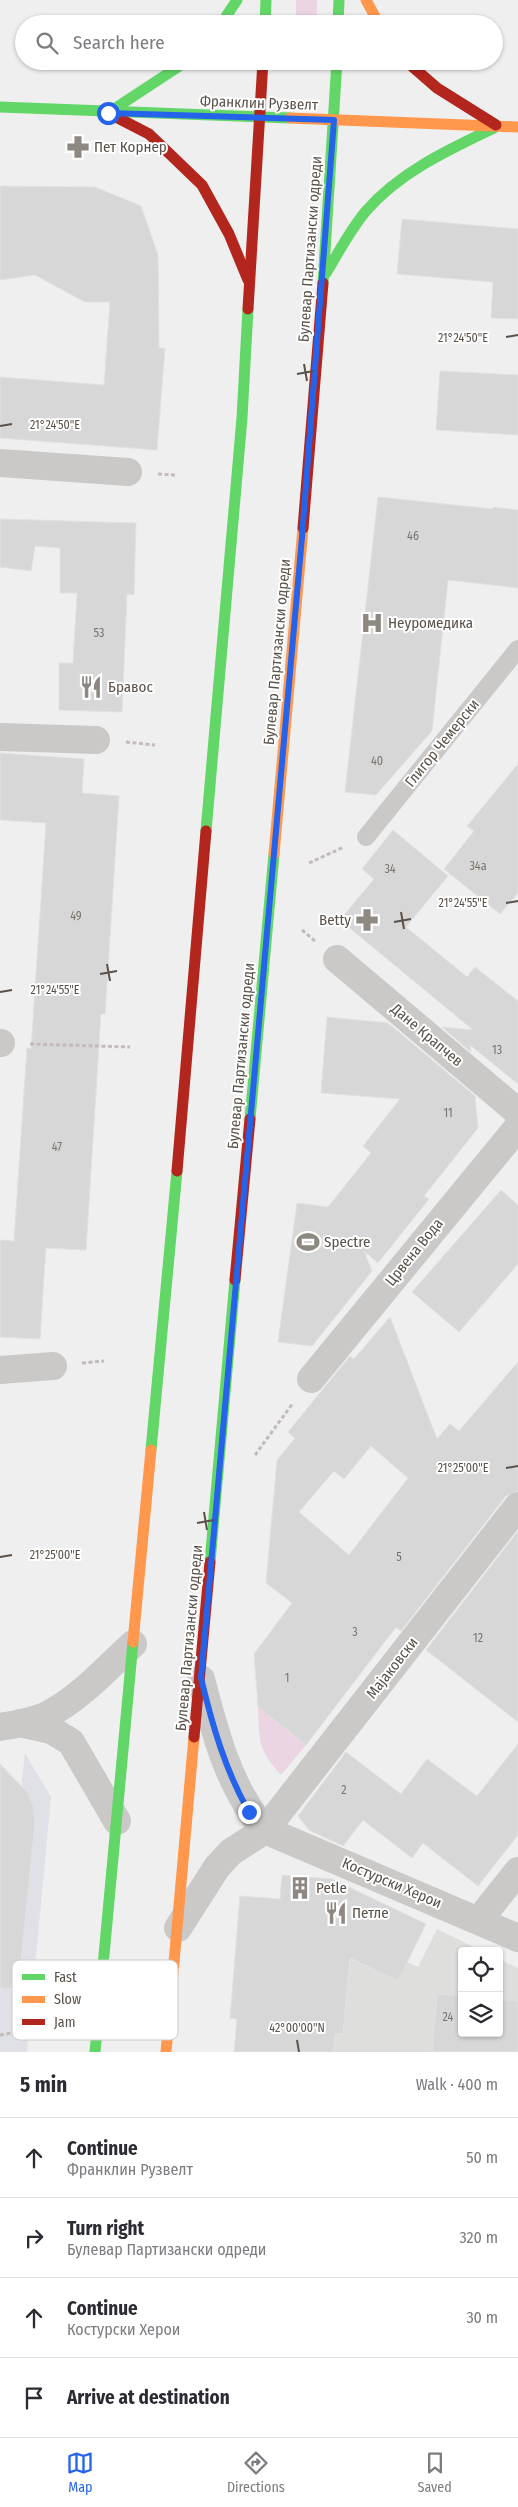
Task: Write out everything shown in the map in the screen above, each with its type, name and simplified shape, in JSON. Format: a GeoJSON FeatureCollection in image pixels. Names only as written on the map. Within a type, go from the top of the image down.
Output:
{"type":"FeatureCollection","features":[{"type":"Feature","properties":{"kind":"street"},"geometry":{"type":"LineString","coordinates":[[227,15],[237,0]]}},
{"type":"Feature","properties":{"kind":"street"},"geometry":{"type":"LineString","coordinates":[[265,15],[266,0]]}},
{"type":"Feature","properties":{"kind":"street"},"geometry":{"type":"LineString","coordinates":[[338,15],[339,0]]}},
{"type":"Feature","properties":{"kind":"street"},"geometry":{"type":"LineString","coordinates":[[366,0],[374,15]]}},
{"type":"Feature","properties":{"kind":"street"},"geometry":{"type":"LineString","coordinates":[[108,113],[173,70]]}},
{"type":"Feature","properties":{"kind":"street"},"geometry":{"type":"LineString","coordinates":[[104,1960],[181,1127],[251,288],[263,70]]}},
{"type":"Feature","properties":{"kind":"street","name":"Булевар Партизански одреди"},"geometry":{"type":"LineString","coordinates":[[175,1960],[324,276],[336,70]]}},
{"type":"Feature","properties":{"kind":"street"},"geometry":{"type":"LineString","coordinates":[[416,70],[437,88],[497,126]]}},
{"type":"Feature","properties":{"kind":"street","name":"Франклин Рузвелт"},"geometry":{"type":"LineString","coordinates":[[0,107],[108,113],[518,128]]}},
{"type":"Feature","properties":{"kind":"street"},"geometry":{"type":"LineString","coordinates":[[108,113],[150,134],[202,185],[229,234],[251,288]]}},
{"type":"Feature","properties":{"kind":"street"},"geometry":{"type":"LineString","coordinates":[[324,276],[366,212],[395,182],[425,161],[497,126]]}},
{"type":"Feature","properties":{"kind":"street"},"geometry":{"type":"LineString","coordinates":[[0,463],[128,472]]}},
{"type":"Feature","properties":{"kind":"street"},"geometry":{"type":"LineString","coordinates":[[0,737],[96,740]]}},
{"type":"Feature","properties":{"kind":"street","name":"Дане Крапчев"},"geometry":{"type":"LineString","coordinates":[[337,959],[518,1112]]}},
{"type":"Feature","properties":{"kind":"street","name":"Црвена Вода"},"geometry":{"type":"LineString","coordinates":[[311,1379],[518,1127]]}},
{"type":"Feature","properties":{"kind":"street"},"geometry":{"type":"LineString","coordinates":[[0,1370],[53,1366]]}},
{"type":"Feature","properties":{"kind":"street","name":"Мајаковски"},"geometry":{"type":"LineString","coordinates":[[265,1830],[518,1506]]}},
{"type":"Feature","properties":{"kind":"street"},"geometry":{"type":"LineString","coordinates":[[9,1725],[49,1714],[70,1700],[133,1644]]}},
{"type":"Feature","properties":{"kind":"street","name":"Костурски Херои"},"geometry":{"type":"LineString","coordinates":[[201,1678],[210,1713],[237,1790],[249,1812],[265,1830],[518,1938]]}},
{"type":"Feature","properties":{"kind":"street"},"geometry":{"type":"LineString","coordinates":[[9,1725],[51,1730],[71,1742],[117,1821]]}},
{"type":"Feature","properties":{"kind":"street"},"geometry":{"type":"LineString","coordinates":[[178,1928],[217,1867],[231,1852],[265,1830]]}},
{"type":"Feature","properties":{"kind":"street"},"geometry":{"type":"LineString","coordinates":[[479,1920],[518,1871]]}},
{"type":"Feature","properties":{"kind":"lane","name":"Глигор Чемерски"},"geometry":{"type":"LineString","coordinates":[[366,837],[518,649]]}},
{"type":"Feature","properties":{"kind":"path"},"geometry":{"type":"LineString","coordinates":[[309,863],[366,837]]}},
{"type":"Feature","properties":{"kind":"path"},"geometry":{"type":"LineString","coordinates":[[1,1043],[130,1047]]}},
{"type":"Feature","properties":{"kind":"path"},"geometry":{"type":"LineString","coordinates":[[255,1455],[311,1379]]}},
{"type":"Feature","properties":{"kind":"shaded area"},"geometry":{"type":"Polygon","coordinates":[[[296,0],[317,0],[317,15],[296,15],[296,0]]]}},
{"type":"Feature","properties":{"kind":"shaded area"},"geometry":{"type":"Polygon","coordinates":[[[258,1707],[306,1745],[281,1775],[273,1766],[261,1744],[258,1707]]]}},
{"type":"Feature","properties":{"kind":"shaded area"},"geometry":{"type":"Polygon","coordinates":[[[25,1753],[51,1797],[36,1960],[12,1960],[12,2040],[28,2040],[27,2052],[0,2052],[0,1984],[25,1753]]]}},
{"type":"Feature","properties":{"kind":"shaded area"},"geometry":{"type":"Polygon","coordinates":[[[240,1896],[324,1903],[321,1945],[398,1981],[407,1962],[418,1967],[437,1929],[474,1947],[458,1947],[458,2037],[503,2037],[503,1961],[518,1968],[518,2052],[234,2052],[237,2020],[230,2018],[240,1896]]]}},
{"type":"Feature","properties":{"kind":"building"},"geometry":{"type":"Polygon","coordinates":[[[0,186],[95,187],[141,206],[158,255],[159,348],[165,348],[157,450],[0,438],[0,377],[104,385],[110,302],[85,302],[35,275],[0,280],[0,186]]]}},
{"type":"Feature","properties":{"kind":"building"},"geometry":{"type":"Polygon","coordinates":[[[402,219],[518,229],[518,319],[491,318],[493,282],[397,274],[402,219]]]}},
{"type":"Feature","properties":{"kind":"building"},"geometry":{"type":"Polygon","coordinates":[[[440,371],[518,375],[518,435],[436,430],[440,371]]]}},
{"type":"Feature","properties":{"kind":"building"},"geometry":{"type":"Polygon","coordinates":[[[378,497],[518,510],[518,588],[448,580],[432,731],[376,795],[345,792],[378,497]]]}},
{"type":"Feature","properties":{"kind":"building"},"geometry":{"type":"Polygon","coordinates":[[[0,519],[136,523],[134,595],[127,594],[122,712],[59,710],[59,663],[73,663],[77,593],[60,593],[60,548],[35,546],[31,571],[0,567],[0,519]]]}},
{"type":"Feature","properties":{"kind":"building"},"geometry":{"type":"Polygon","coordinates":[[[0,753],[84,759],[82,793],[119,796],[105,1014],[101,1014],[86,1250],[46,1248],[40,1339],[0,1337],[0,1240],[14,1241],[27,1048],[31,1049],[46,823],[0,820],[0,753]]]}},
{"type":"Feature","properties":{"kind":"building"},"geometry":{"type":"Polygon","coordinates":[[[518,764],[518,893],[500,914],[444,869],[474,831],[467,826],[518,764]]]}},
{"type":"Feature","properties":{"kind":"building"},"geometry":{"type":"Polygon","coordinates":[[[393,830],[448,876],[406,927],[467,977],[475,967],[518,1001],[518,1084],[470,1045],[471,1052],[442,1027],[473,1030],[340,920],[374,879],[362,869],[393,830]]]}},
{"type":"Feature","properties":{"kind":"building"},"geometry":{"type":"Polygon","coordinates":[[[327,1017],[388,1023],[475,1096],[478,1128],[424,1196],[429,1199],[378,1263],[364,1251],[372,1271],[312,1346],[278,1342],[297,1203],[328,1207],[371,1153],[363,1146],[400,1099],[321,1093],[327,1017]]]}},
{"type":"Feature","properties":{"kind":"building"},"geometry":{"type":"Polygon","coordinates":[[[501,1190],[518,1205],[518,1264],[459,1332],[412,1292],[501,1190]]]}},
{"type":"Feature","properties":{"kind":"building"},"geometry":{"type":"Polygon","coordinates":[[[390,1317],[437,1439],[450,1424],[459,1431],[518,1362],[518,1491],[506,1496],[401,1631],[396,1627],[306,1745],[258,1707],[254,1654],[292,1603],[266,1583],[277,1460],[295,1438],[288,1432],[350,1356],[354,1359],[390,1317]],[[371,1446],[344,1479],[334,1471],[299,1512],[349,1555],[408,1478],[371,1446]]]}},
{"type":"Feature","properties":{"kind":"building"},"geometry":{"type":"Polygon","coordinates":[[[518,1531],[518,1722],[426,1650],[518,1531]]]}},
{"type":"Feature","properties":{"kind":"building"},"geometry":{"type":"Polygon","coordinates":[[[518,1744],[518,1835],[478,1886],[423,1843],[412,1858],[363,1820],[343,1846],[309,1830],[298,1816],[346,1752],[401,1794],[427,1759],[477,1796],[518,1744]]]}},
{"type":"Feature","properties":{"kind":"building"},"geometry":{"type":"Polygon","coordinates":[[[0,1764],[27,1792],[33,1805],[35,1823],[21,1960],[12,1960],[12,1989],[0,1988],[0,1764]]]}},
{"type":"Feature","properties":{"kind":"building"},"geometry":{"type":"Polygon","coordinates":[[[282,1875],[332,1879],[426,1924],[398,1981],[350,1958],[343,2034],[335,2034],[333,2052],[234,2052],[237,2019],[230,2018],[240,1896],[280,1899],[282,1875]]]}},
{"type":"Feature","properties":{"kind":"building"},"geometry":{"type":"Polygon","coordinates":[[[437,1994],[458,1996],[458,2037],[503,2037],[503,1999],[518,2001],[518,2052],[432,2052],[437,1994]]]}},
{"type":"Feature","properties":{"kind":"traffic: fast"},"geometry":{"type":"LineString","coordinates":[[227,15],[237,0]]}},
{"type":"Feature","properties":{"kind":"traffic: fast"},"geometry":{"type":"LineString","coordinates":[[265,15],[266,0]]}},
{"type":"Feature","properties":{"kind":"traffic: fast"},"geometry":{"type":"LineString","coordinates":[[338,15],[339,0]]}},
{"type":"Feature","properties":{"kind":"traffic: fast"},"geometry":{"type":"LineString","coordinates":[[108,113],[173,70]]}},
{"type":"Feature","properties":{"kind":"traffic: fast"},"geometry":{"type":"LineString","coordinates":[[323,283],[336,70]]}},
{"type":"Feature","properties":{"kind":"traffic: fast"},"geometry":{"type":"LineString","coordinates":[[0,107],[290,118]]}},
{"type":"Feature","properties":{"kind":"traffic: fast"},"geometry":{"type":"LineString","coordinates":[[326,273],[355,226],[379,197],[409,173],[494,128]]}},
{"type":"Feature","properties":{"kind":"traffic: fast"},"geometry":{"type":"LineString","coordinates":[[206,831],[242,418],[248,309]]}},
{"type":"Feature","properties":{"kind":"traffic: fast"},"geometry":{"type":"LineString","coordinates":[[250,1119],[274,854]]}},
{"type":"Feature","properties":{"kind":"traffic: fast"},"geometry":{"type":"LineString","coordinates":[[151,1450],[177,1171]]}},
{"type":"Feature","properties":{"kind":"traffic: fast"},"geometry":{"type":"LineString","coordinates":[[210,1562],[235,1280]]}},
{"type":"Feature","properties":{"kind":"traffic: fast"},"geometry":{"type":"LineString","coordinates":[[104,1960],[133,1642]]}},
{"type":"Feature","properties":{"kind":"traffic: fast"},"geometry":{"type":"LineString","coordinates":[[95,2052],[96,2040]]}},
{"type":"Feature","properties":{"kind":"traffic: slow"},"geometry":{"type":"LineString","coordinates":[[366,0],[374,15]]}},
{"type":"Feature","properties":{"kind":"traffic: slow"},"geometry":{"type":"LineString","coordinates":[[290,118],[518,127]]}},
{"type":"Feature","properties":{"kind":"traffic: slow"},"geometry":{"type":"LineString","coordinates":[[274,854],[303,528]]}},
{"type":"Feature","properties":{"kind":"traffic: slow"},"geometry":{"type":"LineString","coordinates":[[133,1642],[151,1450]]}},
{"type":"Feature","properties":{"kind":"traffic: slow"},"geometry":{"type":"LineString","coordinates":[[174,1960],[194,1737]]}},
{"type":"Feature","properties":{"kind":"traffic: slow"},"geometry":{"type":"LineString","coordinates":[[166,2052],[167,2040]]}},
{"type":"Feature","properties":{"kind":"traffic: jam"},"geometry":{"type":"LineString","coordinates":[[248,309],[262,70]]}},
{"type":"Feature","properties":{"kind":"traffic: jam"},"geometry":{"type":"LineString","coordinates":[[416,70],[437,88],[496,125]]}},
{"type":"Feature","properties":{"kind":"traffic: jam"},"geometry":{"type":"LineString","coordinates":[[116,117],[149,134],[202,185],[229,234],[248,280]]}},
{"type":"Feature","properties":{"kind":"traffic: jam"},"geometry":{"type":"LineString","coordinates":[[303,528],[323,283]]}},
{"type":"Feature","properties":{"kind":"traffic: jam"},"geometry":{"type":"LineString","coordinates":[[177,1171],[206,831]]}},
{"type":"Feature","properties":{"kind":"traffic: jam"},"geometry":{"type":"LineString","coordinates":[[235,1280],[250,1119]]}},
{"type":"Feature","properties":{"kind":"traffic: jam"},"geometry":{"type":"LineString","coordinates":[[194,1737],[210,1562]]}},
{"type":"Feature","properties":{"kind":"place","name":"Пет Корнер"},"geometry":{"type":"Point","coordinates":[78,147]}},
{"type":"Feature","properties":{"kind":"place","name":"Неуромедика"},"geometry":{"type":"Point","coordinates":[372,623]}},
{"type":"Feature","properties":{"kind":"place","name":"Бравос"},"geometry":{"type":"Point","coordinates":[91,687]}},
{"type":"Feature","properties":{"kind":"place","name":"Betty"},"geometry":{"type":"Point","coordinates":[367,920]}},
{"type":"Feature","properties":{"kind":"place","name":"Spectre"},"geometry":{"type":"Point","coordinates":[308,1242]}},
{"type":"Feature","properties":{"kind":"place","name":"Petle"},"geometry":{"type":"Point","coordinates":[300,1888]}},
{"type":"Feature","properties":{"kind":"place","name":"Петле"},"geometry":{"type":"Point","coordinates":[336,1913]}},
{"type":"Feature","properties":{"kind":"route"},"geometry":{"type":"LineString","coordinates":[[108,113],[334,120],[324,276],[302,537],[201,1678],[226,1762],[237,1790],[249,1812]]}}]}
